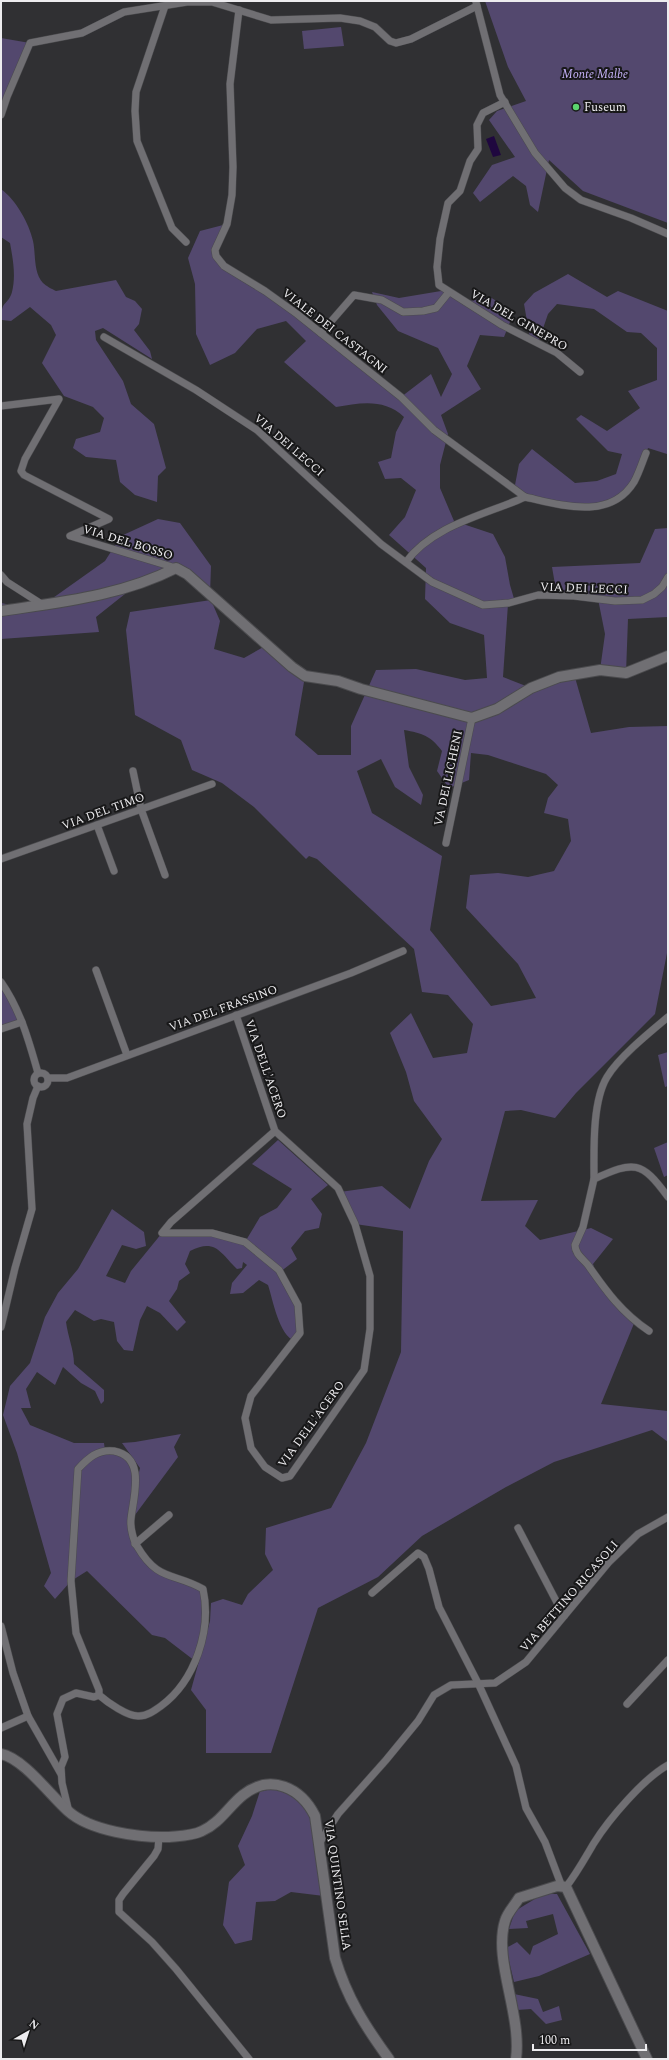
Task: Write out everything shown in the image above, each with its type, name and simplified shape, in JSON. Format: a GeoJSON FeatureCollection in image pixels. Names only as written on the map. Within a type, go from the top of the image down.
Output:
{"type":"FeatureCollection","features":[{"type":"Feature","properties":{"kind":"street"},"geometry":{"type":"LineString","coordinates":[[1,115],[30,43],[82,33],[124,12],[187,2],[212,2],[271,20],[340,18],[360,21],[375,27],[390,41],[396,43],[411,39],[477,3],[500,95],[534,153],[565,188],[581,200],[631,218],[668,234]]}},
{"type":"Feature","properties":{"kind":"street"},"geometry":{"type":"LineString","coordinates":[[165,6],[136,92],[137,141],[172,228],[186,242]]}},
{"type":"Feature","properties":{"kind":"street","name":"VIALE DEI CASTAGNI"},"geometry":{"type":"LineString","coordinates":[[239,10],[230,84],[233,167],[232,195],[227,224],[215,250],[216,256],[224,266],[265,291],[321,333],[401,397],[434,430],[525,497]]}},
{"type":"Feature","properties":{"kind":"street","name":"VIA DEL GINEPRO"},"geometry":{"type":"LineString","coordinates":[[505,102],[483,113],[477,125],[478,149],[470,161],[460,191],[448,203],[440,239],[437,267],[439,285],[502,325],[557,353],[580,372]]}},
{"type":"Feature","properties":{"kind":"street"},"geometry":{"type":"LineString","coordinates":[[321,333],[354,294],[382,300],[403,312],[424,311],[436,308],[449,292]]}},
{"type":"Feature","properties":{"kind":"street","name":"VIA DEI LECCI"},"geometry":{"type":"LineString","coordinates":[[104,337],[196,390],[257,430],[381,544],[432,582],[483,605],[509,603],[538,595],[574,596],[615,601],[642,600],[654,594],[668,577]]}},
{"type":"Feature","properties":{"kind":"street","name":"VIA DEL BOSSO"},"geometry":{"type":"LineString","coordinates":[[1,406],[59,399],[25,459],[21,471],[24,475],[109,519],[70,536],[176,568]]}},
{"type":"Feature","properties":{"kind":"street"},"geometry":{"type":"LineString","coordinates":[[406,562],[413,552],[440,532],[525,497],[570,507],[590,508],[606,505],[622,496],[634,483],[646,453]]}},
{"type":"Feature","properties":{"kind":"street"},"geometry":{"type":"LineString","coordinates":[[1,611],[116,592],[154,579],[176,568],[187,574],[292,667],[305,676],[338,681],[361,689],[472,718],[497,709],[531,688],[559,677],[600,670],[626,673],[668,656]]}},
{"type":"Feature","properties":{"kind":"street"},"geometry":{"type":"LineString","coordinates":[[1,575],[7,582],[43,605]]}},
{"type":"Feature","properties":{"kind":"street","name":"VA DEI LICHENI"},"geometry":{"type":"LineString","coordinates":[[446,843],[472,718]]}},
{"type":"Feature","properties":{"kind":"street"},"geometry":{"type":"LineString","coordinates":[[133,771],[141,809],[165,875]]}},
{"type":"Feature","properties":{"kind":"street","name":"VIA DEL TIMO"},"geometry":{"type":"LineString","coordinates":[[1,859],[212,784]]}},
{"type":"Feature","properties":{"kind":"street"},"geometry":{"type":"LineString","coordinates":[[97,825],[114,871]]}},
{"type":"Feature","properties":{"kind":"street","name":"VIA DEL FRASSINO"},"geometry":{"type":"LineString","coordinates":[[48,1078],[67,1078],[351,973],[403,951]]}},
{"type":"Feature","properties":{"kind":"street"},"geometry":{"type":"LineString","coordinates":[[96,970],[127,1056]]}},
{"type":"Feature","properties":{"kind":"street"},"geometry":{"type":"LineString","coordinates":[[1,982],[22,1022],[38,1073]]}},
{"type":"Feature","properties":{"kind":"street","name":"VIA DELL'ACERO"},"geometry":{"type":"LineString","coordinates":[[236,1015],[275,1131],[338,1188],[355,1224],[370,1276],[370,1329],[364,1370],[290,1476],[282,1478],[265,1467],[251,1448],[245,1418],[251,1396],[300,1334],[298,1305],[279,1270],[245,1242],[212,1233],[162,1233],[171,1222],[275,1131]]}},
{"type":"Feature","properties":{"kind":"street"},"geometry":{"type":"LineString","coordinates":[[649,1331],[635,1321],[600,1285],[575,1249],[575,1245],[584,1227],[594,1179],[594,1133],[602,1091],[607,1077],[617,1064],[668,1017]]}},
{"type":"Feature","properties":{"kind":"street"},"geometry":{"type":"LineString","coordinates":[[1,1028],[22,1022]]}},
{"type":"Feature","properties":{"kind":"street"},"geometry":{"type":"LineString","coordinates":[[38,1073],[45,1074],[48,1078],[48,1082],[45,1086],[38,1086]]}},
{"type":"Feature","properties":{"kind":"street"},"geometry":{"type":"LineString","coordinates":[[38,1073],[34,1076],[34,1081],[38,1086]]}},
{"type":"Feature","properties":{"kind":"street"},"geometry":{"type":"LineString","coordinates":[[1,1327],[15,1268],[32,1208],[27,1124],[33,1098],[38,1086]]}},
{"type":"Feature","properties":{"kind":"street"},"geometry":{"type":"LineString","coordinates":[[594,1179],[620,1167],[638,1167],[655,1179],[668,1197]]}},
{"type":"Feature","properties":{"kind":"street"},"geometry":{"type":"LineString","coordinates":[[105,1451],[118,1452],[127,1457],[135,1470],[137,1483],[131,1521],[135,1544],[148,1563],[163,1574],[194,1584],[203,1589],[207,1604],[206,1627],[195,1661],[184,1682],[172,1698],[150,1713],[138,1717],[123,1711],[99,1695],[99,1690],[76,1633],[71,1582],[78,1470],[90,1456],[105,1451]]}},
{"type":"Feature","properties":{"kind":"street"},"geometry":{"type":"LineString","coordinates":[[135,1544],[169,1514]]}},
{"type":"Feature","properties":{"kind":"street","name":"VIA BETTINO RICASOLI"},"geometry":{"type":"LineString","coordinates":[[320,1842],[338,1814],[413,1727],[434,1695],[451,1685],[478,1683],[487,1685],[495,1683],[526,1662],[609,1562],[638,1534],[668,1517]]}},
{"type":"Feature","properties":{"kind":"street"},"geometry":{"type":"LineString","coordinates":[[518,1528],[564,1616]]}},
{"type":"Feature","properties":{"kind":"street"},"geometry":{"type":"LineString","coordinates":[[372,1593],[418,1553],[424,1556],[439,1607],[478,1683],[516,1766],[526,1808],[545,1842],[564,1887],[647,2059]]}},
{"type":"Feature","properties":{"kind":"street"},"geometry":{"type":"LineString","coordinates":[[1,1626],[13,1673],[28,1716],[62,1776]]}},
{"type":"Feature","properties":{"kind":"street"},"geometry":{"type":"LineString","coordinates":[[627,1704],[668,1660]]}},
{"type":"Feature","properties":{"kind":"street"},"geometry":{"type":"LineString","coordinates":[[69,1812],[62,1776],[62,1767],[65,1757],[57,1714],[64,1699],[76,1693],[94,1697],[99,1695]]}},
{"type":"Feature","properties":{"kind":"street"},"geometry":{"type":"LineString","coordinates":[[1,1728],[28,1716]]}},
{"type":"Feature","properties":{"kind":"street","name":"VIA QUINTINO SELLA"},"geometry":{"type":"LineString","coordinates":[[1,1754],[20,1765],[69,1812],[87,1823],[106,1829],[159,1837],[190,1835],[202,1831],[219,1819],[243,1794],[261,1786],[279,1785],[298,1793],[310,1805],[315,1816],[320,1842],[335,1958],[341,1978],[357,2013],[388,2059]]}},
{"type":"Feature","properties":{"kind":"street"},"geometry":{"type":"LineString","coordinates":[[564,1887],[595,1841],[632,1795],[668,1765]]}},
{"type":"Feature","properties":{"kind":"street"},"geometry":{"type":"LineString","coordinates":[[159,1837],[158,1849],[154,1856],[119,1900],[119,1912],[152,1942],[176,1969],[249,2059]]}},
{"type":"Feature","properties":{"kind":"street"},"geometry":{"type":"LineString","coordinates":[[516,2059],[518,2044],[514,2010],[502,1949],[505,1921],[519,1898],[557,1886],[564,1887]]}},
{"type":"Feature","properties":{"kind":"green space","name":"Monte Malbe"},"geometry":{"type":"Polygon","coordinates":[[[485,1],[668,1],[668,223],[583,191],[549,160],[538,212],[530,205],[526,186],[513,176],[480,202],[473,193],[492,165],[515,157],[489,120],[497,111],[526,101],[508,67],[485,1]]]}},
{"type":"Feature","properties":{"kind":"green space"},"geometry":{"type":"Polygon","coordinates":[[[341,27],[344,46],[304,49],[302,31],[341,27]]]}},
{"type":"Feature","properties":{"kind":"green space"},"geometry":{"type":"Polygon","coordinates":[[[1,38],[30,43],[1,116],[1,38]]]}},
{"type":"Feature","properties":{"kind":"green space"},"geometry":{"type":"Polygon","coordinates":[[[1,189],[17,206],[28,227],[33,241],[35,263],[38,274],[44,284],[56,291],[116,280],[126,297],[135,301],[142,309],[139,324],[134,330],[150,351],[152,359],[103,328],[95,331],[96,340],[123,381],[131,404],[154,424],[166,468],[158,476],[157,502],[135,495],[120,482],[116,460],[86,457],[73,448],[76,439],[100,432],[104,418],[93,407],[64,396],[42,363],[56,335],[51,325],[30,307],[11,321],[2,320],[2,309],[12,292],[14,274],[10,243],[1,237],[1,189]]]}},
{"type":"Feature","properties":{"kind":"green space"},"geometry":{"type":"Polygon","coordinates":[[[227,224],[215,250],[224,266],[265,291],[401,397],[431,374],[441,397],[452,374],[438,348],[398,331],[377,305],[372,292],[399,298],[447,290],[465,302],[490,297],[514,312],[504,337],[480,335],[467,366],[481,389],[441,415],[448,434],[440,465],[440,488],[454,521],[493,534],[505,557],[515,602],[508,604],[503,677],[531,688],[574,674],[591,733],[629,727],[668,726],[668,948],[655,1014],[576,1093],[555,1118],[521,1110],[505,1111],[481,1201],[538,1200],[525,1226],[540,1240],[591,1228],[613,1239],[593,1264],[600,1285],[635,1321],[601,1404],[668,1411],[668,1442],[652,1430],[554,1462],[506,1487],[422,1536],[378,1577],[318,1608],[271,1753],[206,1753],[206,1710],[191,1690],[210,1621],[211,1603],[223,1599],[242,1605],[248,1594],[273,1570],[265,1554],[266,1528],[331,1508],[366,1443],[401,1352],[403,1231],[355,1224],[340,1192],[382,1186],[410,1209],[429,1161],[442,1139],[414,1101],[406,1072],[390,1033],[411,1013],[433,1058],[467,1053],[473,1024],[448,995],[422,992],[414,949],[317,859],[309,856],[306,859],[254,807],[222,783],[192,770],[181,740],[135,715],[126,630],[130,612],[211,600],[220,621],[214,649],[244,658],[267,645],[305,676],[295,735],[318,755],[351,755],[351,726],[376,670],[416,669],[465,680],[487,678],[484,635],[450,623],[425,599],[426,568],[389,535],[405,517],[416,490],[401,478],[385,479],[378,462],[391,458],[396,432],[404,417],[396,411],[380,404],[363,403],[336,407],[284,362],[306,341],[286,321],[257,329],[235,353],[210,365],[196,334],[195,284],[188,258],[200,231],[227,224]],[[404,730],[409,767],[423,795],[421,805],[395,787],[381,759],[357,771],[372,813],[442,856],[430,930],[491,1006],[536,998],[518,964],[466,908],[470,875],[498,873],[528,877],[554,871],[571,841],[568,819],[544,813],[548,798],[558,785],[546,774],[488,755],[471,753],[469,780],[449,788],[437,771],[442,751],[426,736],[404,730]]]}},
{"type":"Feature","properties":{"kind":"green space"},"geometry":{"type":"Polygon","coordinates":[[[568,274],[607,297],[618,291],[668,311],[668,452],[667,454],[648,448],[639,472],[622,496],[588,508],[525,497],[515,485],[519,464],[532,449],[575,483],[597,481],[616,474],[622,454],[608,451],[576,419],[581,415],[607,431],[640,408],[628,391],[657,380],[657,348],[641,333],[627,332],[594,309],[557,304],[548,314],[538,343],[530,338],[524,304],[534,293],[568,274]]]}},
{"type":"Feature","properties":{"kind":"green space"},"geometry":{"type":"Polygon","coordinates":[[[158,519],[180,523],[211,566],[210,595],[172,567],[135,586],[96,617],[99,632],[1,639],[1,603],[26,608],[43,605],[105,561],[121,536],[158,519]]]}},
{"type":"Feature","properties":{"kind":"green space"},"geometry":{"type":"Polygon","coordinates":[[[668,528],[668,617],[628,619],[626,673],[600,670],[605,634],[598,599],[557,596],[552,567],[640,563],[655,529],[668,528]]]}},
{"type":"Feature","properties":{"kind":"green space"},"geometry":{"type":"Polygon","coordinates":[[[1,982],[22,1022],[1,1029],[1,982]]]}},
{"type":"Feature","properties":{"kind":"green space"},"geometry":{"type":"Polygon","coordinates":[[[668,1052],[668,1086],[665,1087],[658,1055],[668,1052]]]}},
{"type":"Feature","properties":{"kind":"green space"},"geometry":{"type":"Polygon","coordinates":[[[278,1140],[328,1185],[311,1199],[322,1214],[319,1228],[305,1231],[291,1248],[297,1259],[280,1272],[298,1305],[300,1333],[295,1341],[289,1338],[277,1317],[268,1285],[259,1280],[243,1293],[230,1294],[232,1283],[247,1265],[243,1262],[242,1268],[237,1269],[221,1252],[211,1246],[198,1247],[190,1251],[185,1264],[190,1273],[179,1281],[177,1289],[169,1301],[186,1322],[177,1331],[160,1313],[147,1306],[140,1320],[133,1351],[124,1350],[117,1341],[114,1322],[101,1319],[94,1321],[75,1310],[66,1322],[74,1364],[104,1390],[104,1401],[101,1404],[95,1391],[81,1383],[63,1367],[55,1385],[37,1372],[26,1389],[31,1408],[21,1408],[30,1425],[74,1443],[104,1443],[105,1451],[127,1457],[137,1481],[140,1468],[122,1443],[181,1434],[174,1447],[178,1457],[132,1519],[132,1526],[148,1563],[203,1589],[207,1604],[195,1661],[165,1638],[152,1635],[87,1571],[71,1581],[55,1599],[44,1586],[51,1573],[17,1453],[3,1415],[10,1386],[30,1363],[45,1317],[58,1293],[78,1269],[112,1209],[144,1232],[146,1246],[136,1249],[122,1245],[106,1276],[125,1283],[131,1271],[162,1233],[212,1233],[245,1242],[260,1217],[277,1208],[292,1189],[252,1164],[278,1140]]]}},
{"type":"Feature","properties":{"kind":"green space"},"geometry":{"type":"Polygon","coordinates":[[[668,1142],[668,1175],[664,1177],[654,1148],[668,1142]]]}},
{"type":"Feature","properties":{"kind":"green space"},"geometry":{"type":"Polygon","coordinates":[[[275,1789],[295,1796],[306,1808],[311,1819],[317,1845],[324,1896],[291,1892],[275,1901],[256,1902],[252,1940],[235,1944],[223,1925],[229,1882],[245,1865],[238,1846],[252,1816],[260,1791],[275,1789]]]}},
{"type":"Feature","properties":{"kind":"green space"},"geometry":{"type":"Polygon","coordinates":[[[543,1894],[557,1894],[590,1954],[539,1976],[514,1982],[506,1948],[517,1942],[530,1955],[533,1946],[558,1934],[553,1914],[526,1921],[528,1928],[509,1929],[515,1911],[543,1894]]]}},
{"type":"Feature","properties":{"kind":"green space"},"geometry":{"type":"Polygon","coordinates":[[[514,1994],[538,1999],[543,2012],[559,2006],[562,2020],[546,2024],[531,2009],[517,2010],[514,1994]]]}},
{"type":"Feature","properties":{"kind":"shaded area"},"geometry":{"type":"Polygon","coordinates":[[[494,136],[501,155],[493,157],[486,139],[494,136]]]}},
{"type":"Feature","properties":{"kind":"place","name":"Fuseum"},"geometry":{"type":"Point","coordinates":[576,107]}}]}
